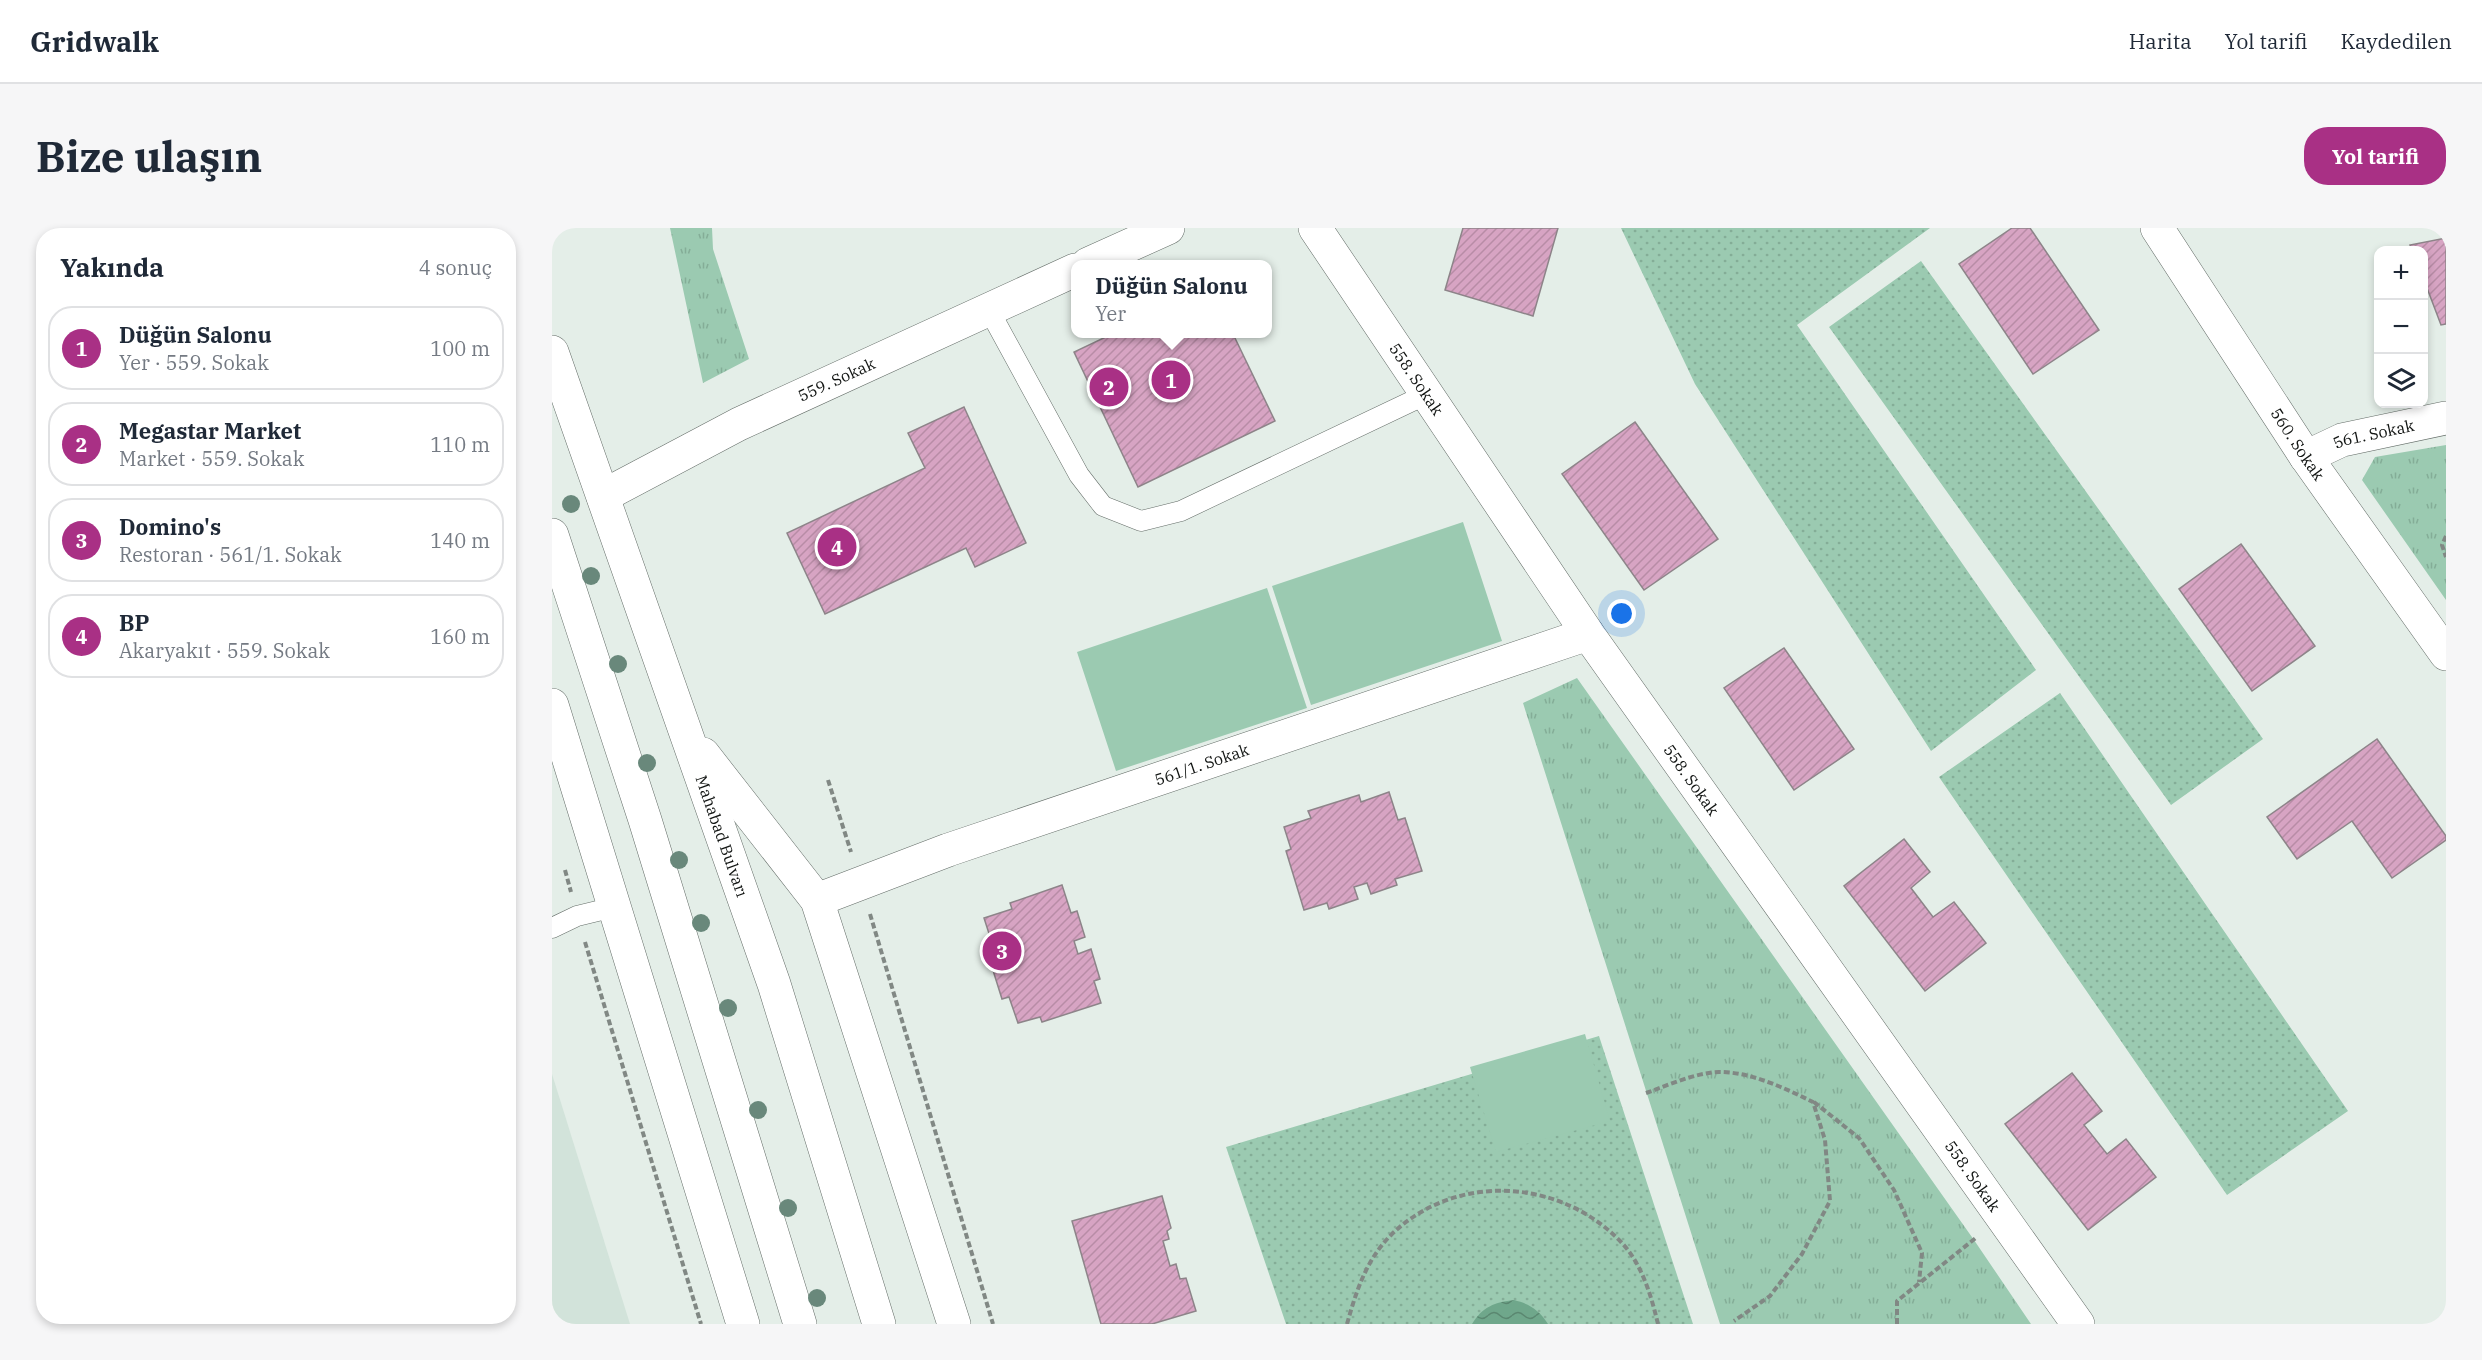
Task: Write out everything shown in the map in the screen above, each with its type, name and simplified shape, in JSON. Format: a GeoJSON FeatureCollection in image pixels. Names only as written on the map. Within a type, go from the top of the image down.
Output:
{"type":"FeatureCollection","features":[{"type":"Feature","properties":{"kind":"street"},"geometry":{"type":"LineString","coordinates":[[1097,260],[1168,228]]}},
{"type":"Feature","properties":{"kind":"street","name":"558. Sokak"},"geometry":{"type":"LineString","coordinates":[[1315,228],[1588,634],[2078,1324]]}},
{"type":"Feature","properties":{"kind":"street","name":"560. Sokak"},"geometry":{"type":"LineString","coordinates":[[2157,228],[2306,457],[2446,654]]}},
{"type":"Feature","properties":{"kind":"street","name":"559. Sokak"},"geometry":{"type":"LineString","coordinates":[[603,496],[739,424],[1071,272]]}},
{"type":"Feature","properties":{"kind":"street","name":"Mahabad Bulvarı"},"geometry":{"type":"LineString","coordinates":[[552,352],[774,984],[879,1324]]}},
{"type":"Feature","properties":{"kind":"street","name":"561. Sokak"},"geometry":{"type":"LineString","coordinates":[[2306,457],[2342,440],[2446,418]]}},
{"type":"Feature","properties":{"kind":"street"},"geometry":{"type":"LineString","coordinates":[[552,536],[648,831],[800,1324]]}},
{"type":"Feature","properties":{"kind":"street","name":"561/1. Sokak"},"geometry":{"type":"LineString","coordinates":[[817,900],[948,850],[1588,634]]}},
{"type":"Feature","properties":{"kind":"street"},"geometry":{"type":"LineString","coordinates":[[552,705],[743,1324]]}},
{"type":"Feature","properties":{"kind":"street"},"geometry":{"type":"LineString","coordinates":[[685,732],[817,900],[954,1324]]}},
{"type":"Feature","properties":{"kind":"lane"},"geometry":{"type":"LineString","coordinates":[[989,310],[1079,475],[1103,506],[1141,521],[1181,511],[1427,394]]}},
{"type":"Feature","properties":{"kind":"lane"},"geometry":{"type":"LineString","coordinates":[[552,928],[577,916],[614,907]]}},
{"type":"Feature","properties":{"kind":"path"},"geometry":{"type":"LineString","coordinates":[[2446,536],[2442,545],[2446,557]]}},
{"type":"Feature","properties":{"kind":"path"},"geometry":{"type":"LineString","coordinates":[[828,780],[993,1324]]}},
{"type":"Feature","properties":{"kind":"path"},"geometry":{"type":"LineString","coordinates":[[563,863],[701,1324]]}},
{"type":"Feature","properties":{"kind":"path"},"geometry":{"type":"LineString","coordinates":[[1646,1093],[1692,1077],[1720,1072],[1768,1081],[1813,1102],[1859,1138],[1894,1190],[1922,1252],[1919,1282]]}},
{"type":"Feature","properties":{"kind":"path"},"geometry":{"type":"LineString","coordinates":[[1734,1321],[1770,1296],[1802,1254],[1830,1201],[1825,1140],[1813,1102]]}},
{"type":"Feature","properties":{"kind":"path"},"geometry":{"type":"LineString","coordinates":[[1347,1324],[1360,1278],[1391,1235],[1434,1204],[1483,1190],[1534,1192],[1582,1210],[1622,1242],[1648,1286],[1658,1324]]}},
{"type":"Feature","properties":{"kind":"path"},"geometry":{"type":"LineString","coordinates":[[1897,1324],[1897,1301],[1974,1240],[1999,1212]]}},
{"type":"Feature","properties":{"kind":"shaded area"},"geometry":{"type":"Polygon","coordinates":[[[552,1074],[630,1324],[552,1324],[552,1074]]]}},
{"type":"Feature","properties":{"kind":"green space"},"geometry":{"type":"Polygon","coordinates":[[[670,228],[712,228],[713,249],[749,359],[703,383],[670,228]]]}},
{"type":"Feature","properties":{"kind":"green space"},"geometry":{"type":"Polygon","coordinates":[[[1621,228],[1930,228],[1797,325],[2036,670],[1931,751],[1695,384],[1621,228]]]}},
{"type":"Feature","properties":{"kind":"green space"},"geometry":{"type":"Polygon","coordinates":[[[1921,261],[2263,739],[2171,805],[1829,327],[1921,261]]]}},
{"type":"Feature","properties":{"kind":"green space"},"geometry":{"type":"Polygon","coordinates":[[[2446,445],[2446,600],[2362,480],[2375,457],[2446,445]]]}},
{"type":"Feature","properties":{"kind":"green space"},"geometry":{"type":"Polygon","coordinates":[[[1463,522],[1502,641],[1311,705],[1272,586],[1463,522]]]}},
{"type":"Feature","properties":{"kind":"green space"},"geometry":{"type":"Polygon","coordinates":[[[1267,588],[1307,708],[1116,771],[1077,652],[1267,588]]]}},
{"type":"Feature","properties":{"kind":"green space"},"geometry":{"type":"Polygon","coordinates":[[[1577,678],[2031,1324],[1720,1324],[1523,703],[1577,678]]]}},
{"type":"Feature","properties":{"kind":"green space"},"geometry":{"type":"Polygon","coordinates":[[[2060,693],[2348,1111],[2227,1195],[1939,777],[2060,693]]]}},
{"type":"Feature","properties":{"kind":"green space"},"geometry":{"type":"Polygon","coordinates":[[[1585,1034],[1610,1121],[1496,1152],[1470,1067],[1585,1034]]]}},
{"type":"Feature","properties":{"kind":"green space"},"geometry":{"type":"Polygon","coordinates":[[[1599,1036],[1693,1324],[1286,1324],[1226,1147],[1599,1036]]]}},
{"type":"Feature","properties":{"kind":"water"},"geometry":{"type":"Polygon","coordinates":[[[1514,1300],[1534,1308],[1548,1324],[1472,1324],[1480,1313],[1490,1306],[1514,1300]]]}},
{"type":"Feature","properties":{"kind":"building"},"geometry":{"type":"Polygon","coordinates":[[[1463,228],[1558,228],[1533,316],[1445,290],[1463,228]]]}},
{"type":"Feature","properties":{"kind":"building"},"geometry":{"type":"Polygon","coordinates":[[[2012,228],[2030,228],[2099,330],[2033,374],[1959,264],[2012,228]]]}},
{"type":"Feature","properties":{"kind":"building"},"geometry":{"type":"Polygon","coordinates":[[[2446,238],[2446,324],[2441,325],[2428,291],[2428,246],[2410,245],[2446,238]]]}},
{"type":"Feature","properties":{"kind":"building"},"geometry":{"type":"Polygon","coordinates":[[[1104,338],[1235,338],[1275,421],[1138,487],[1074,352],[1104,338]]]}},
{"type":"Feature","properties":{"kind":"building"},"geometry":{"type":"Polygon","coordinates":[[[964,407],[1026,543],[975,567],[966,548],[825,614],[787,533],[925,468],[908,433],[964,407]]]}},
{"type":"Feature","properties":{"kind":"building"},"geometry":{"type":"Polygon","coordinates":[[[1635,422],[1718,539],[1644,590],[1562,474],[1635,422]]]}},
{"type":"Feature","properties":{"kind":"building"},"geometry":{"type":"Polygon","coordinates":[[[2241,544],[2315,646],[2252,691],[2179,589],[2241,544]]]}},
{"type":"Feature","properties":{"kind":"building"},"geometry":{"type":"Polygon","coordinates":[[[1784,648],[1854,749],[1794,790],[1724,688],[1784,648]]]}},
{"type":"Feature","properties":{"kind":"building"},"geometry":{"type":"Polygon","coordinates":[[[2377,739],[2446,836],[2446,840],[2392,878],[2352,821],[2297,859],[2267,817],[2377,739]]]}},
{"type":"Feature","properties":{"kind":"building"},"geometry":{"type":"Polygon","coordinates":[[[1389,792],[1398,820],[1405,818],[1422,871],[1395,879],[1397,885],[1371,894],[1367,883],[1354,887],[1358,899],[1329,909],[1327,903],[1304,910],[1286,851],[1291,849],[1284,827],[1311,818],[1308,811],[1359,795],[1361,802],[1389,792]]]}},
{"type":"Feature","properties":{"kind":"building"},"geometry":{"type":"Polygon","coordinates":[[[1904,839],[1930,872],[1911,888],[1933,917],[1954,902],[1986,943],[1925,991],[1844,886],[1904,839]]]}},
{"type":"Feature","properties":{"kind":"building"},"geometry":{"type":"Polygon","coordinates":[[[1062,885],[1071,913],[1077,911],[1085,937],[1074,941],[1078,954],[1091,949],[1100,979],[1094,981],[1101,1003],[1042,1022],[1040,1017],[1018,1023],[1009,997],[1002,999],[986,948],[993,946],[984,918],[1012,909],[1010,903],[1062,885]]]}},
{"type":"Feature","properties":{"kind":"building"},"geometry":{"type":"Polygon","coordinates":[[[2072,1073],[2102,1111],[2084,1125],[2107,1154],[2126,1139],[2156,1177],[2088,1230],[2005,1124],[2072,1073]]]}},
{"type":"Feature","properties":{"kind":"building"},"geometry":{"type":"Polygon","coordinates":[[[1162,1196],[1171,1228],[1167,1231],[1169,1239],[1163,1241],[1170,1266],[1176,1264],[1180,1279],[1186,1278],[1196,1311],[1152,1324],[1101,1324],[1072,1221],[1162,1196]]]}},
{"type":"Feature","properties":{"kind":"place","name":"Düğün Salonu"},"geometry":{"type":"Point","coordinates":[1171,380]}},
{"type":"Feature","properties":{"kind":"place","name":"Megastar Market"},"geometry":{"type":"Point","coordinates":[1109,387]}},
{"type":"Feature","properties":{"kind":"place","name":"BP"},"geometry":{"type":"Point","coordinates":[837,547]}},
{"type":"Feature","properties":{"kind":"place","name":"Domino's"},"geometry":{"type":"Point","coordinates":[1002,951]}}]}
